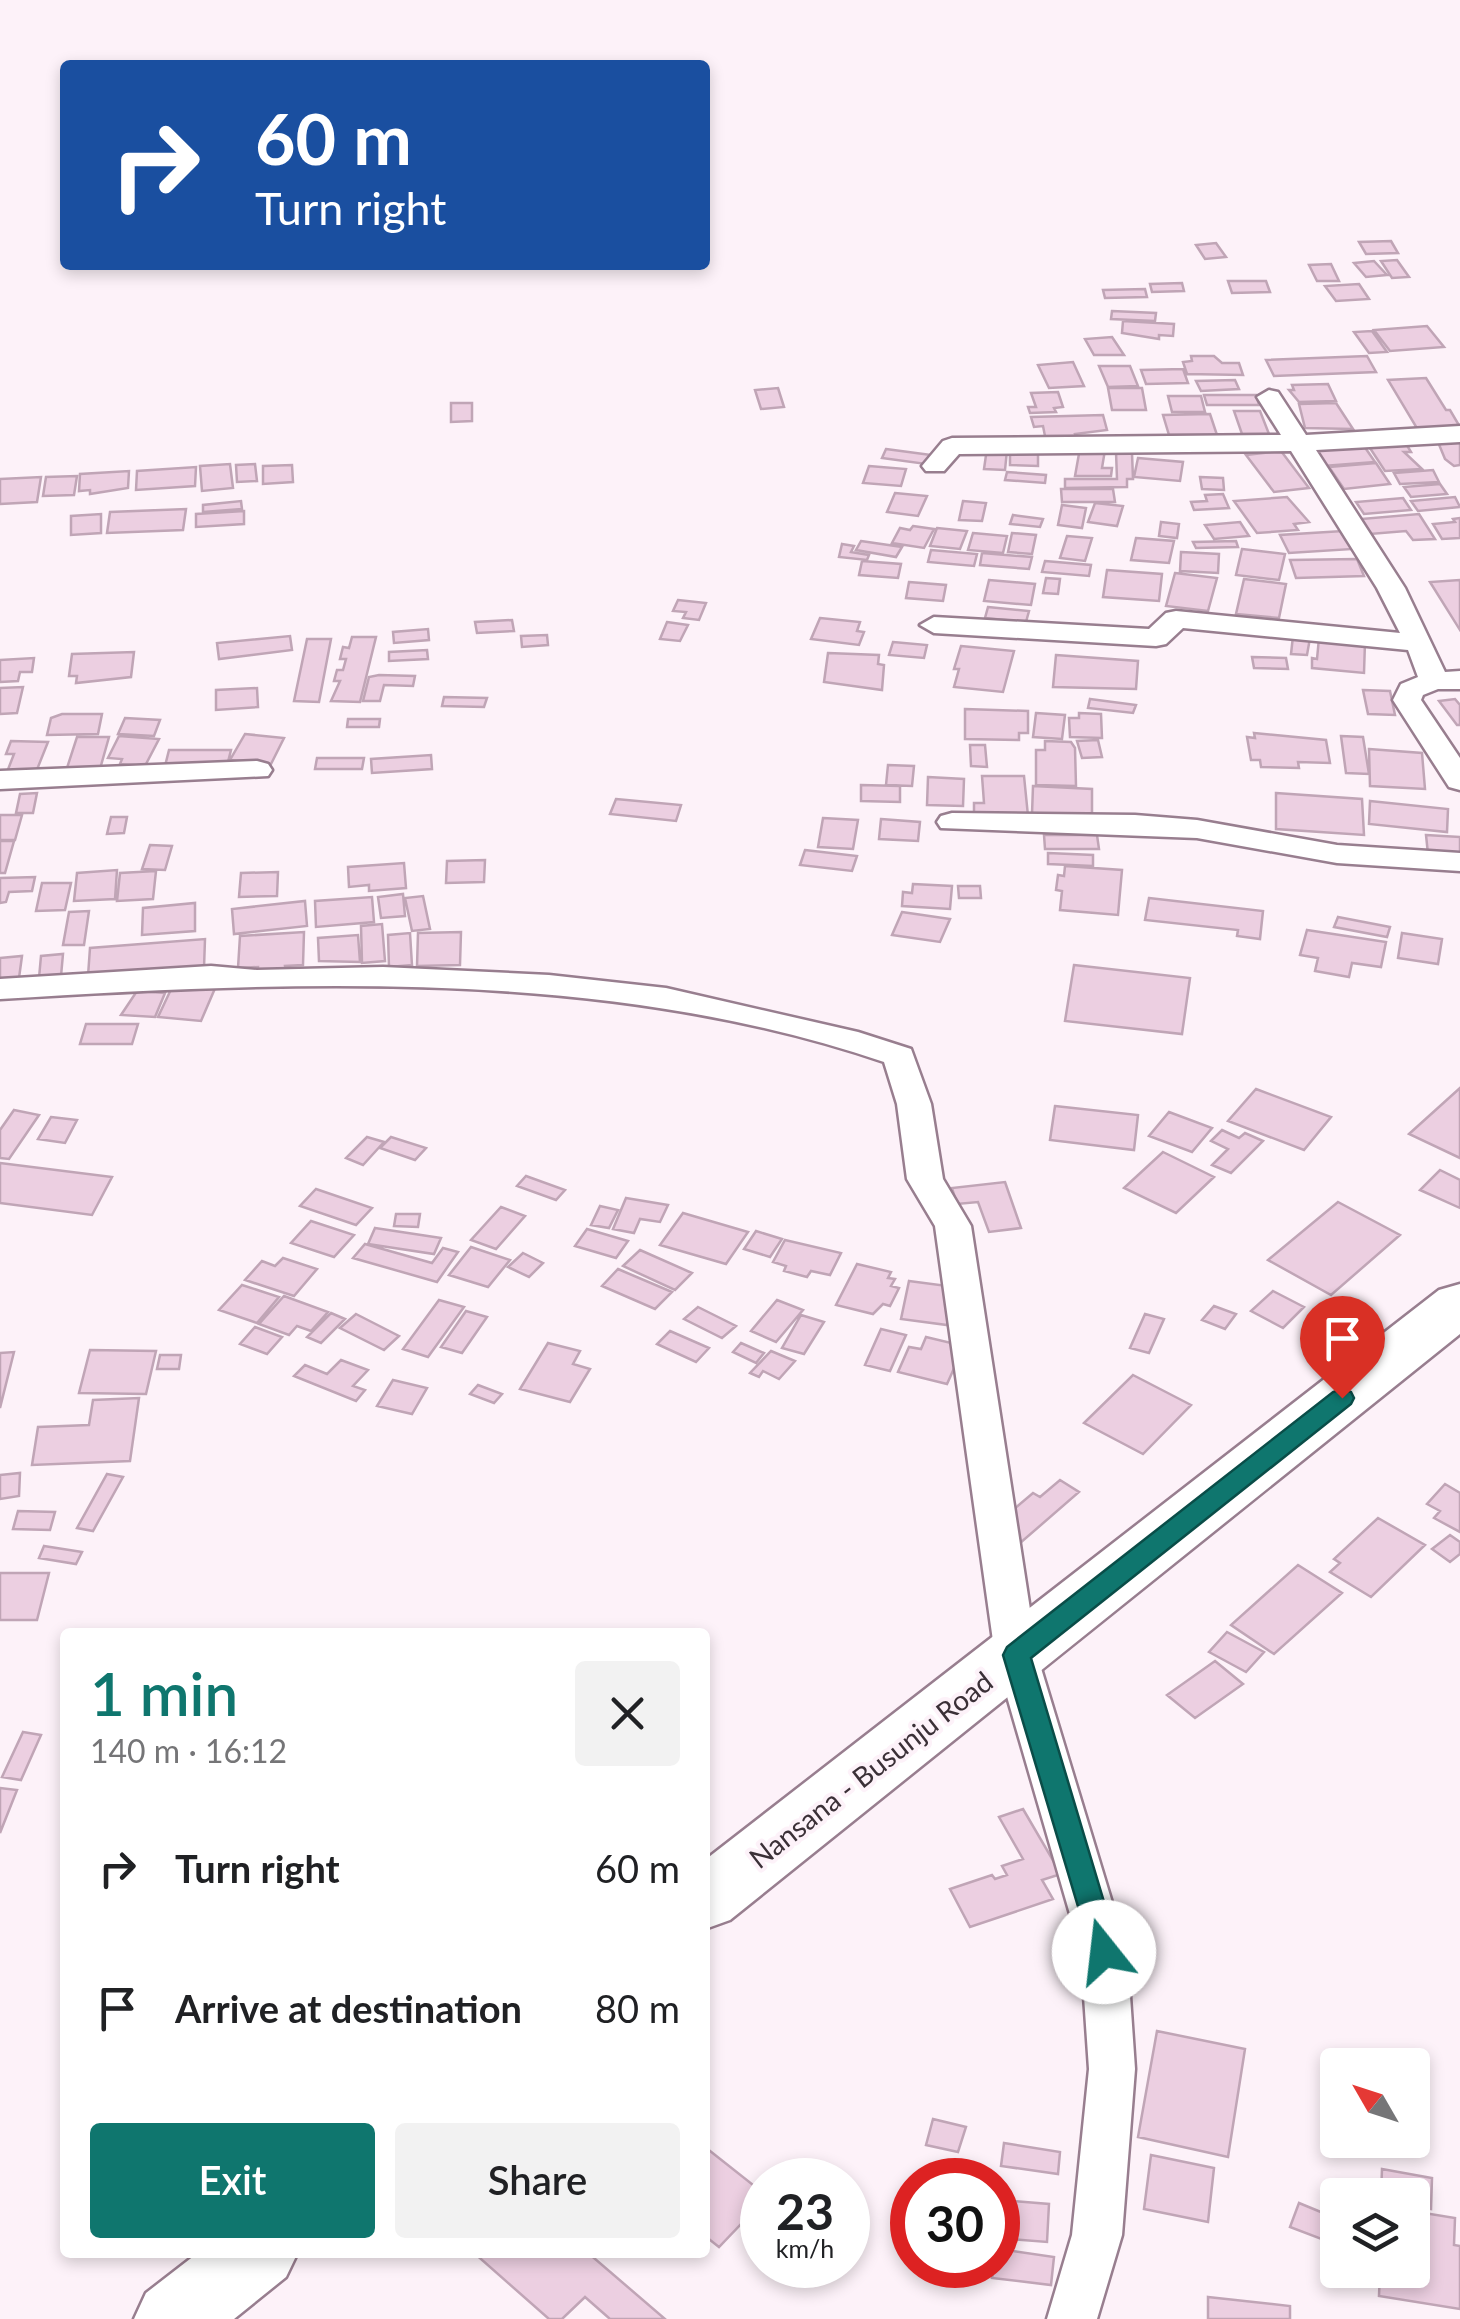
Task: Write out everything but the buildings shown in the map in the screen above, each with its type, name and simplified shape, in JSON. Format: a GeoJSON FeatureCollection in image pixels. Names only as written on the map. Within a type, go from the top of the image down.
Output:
{"type":"FeatureCollection","features":[{"type":"Feature","properties":{"kind":"main road","name":"Nansana - Busunju Road"},"geometry":{"type":"LineString","coordinates":[[710,1896],[1460,1304]]}},
{"type":"Feature","properties":{"kind":"main road"},"geometry":{"type":"LineString","coordinates":[[174,2319],[251,2258]]}},
{"type":"Feature","properties":{"kind":"street"},"geometry":{"type":"LineString","coordinates":[[1269,396],[1330,495],[1388,578],[1420,643],[1447,681],[1412,690],[1406,700],[1460,781]]}},
{"type":"Feature","properties":{"kind":"street"},"geometry":{"type":"LineString","coordinates":[[934,466],[952,446],[1300,443],[1460,434]]}},
{"type":"Feature","properties":{"kind":"street"},"geometry":{"type":"LineString","coordinates":[[934,625],[1156,638],[1176,619],[1420,643]]}},
{"type":"Feature","properties":{"kind":"street"},"geometry":{"type":"LineString","coordinates":[[0,780],[257,770]]}},
{"type":"Feature","properties":{"kind":"street"},"geometry":{"type":"LineString","coordinates":[[952,822],[1166,826],[1337,854],[1460,862]]}},
{"type":"Feature","properties":{"kind":"street"},"geometry":{"type":"LineString","coordinates":[[0,989],[211,976],[257,980],[383,977],[549,985],[685,1002],[858,1042],[898,1056],[914,1104],[925,1179],[953,1226],[1016,1655],[1104,1952],[1112,2070],[1097,2235],[1072,2319]]}},
{"type":"Feature","properties":{"kind":"route"},"geometry":{"type":"LineString","coordinates":[[1104,1952],[1016,1655],[1342,1398]]}}]}
